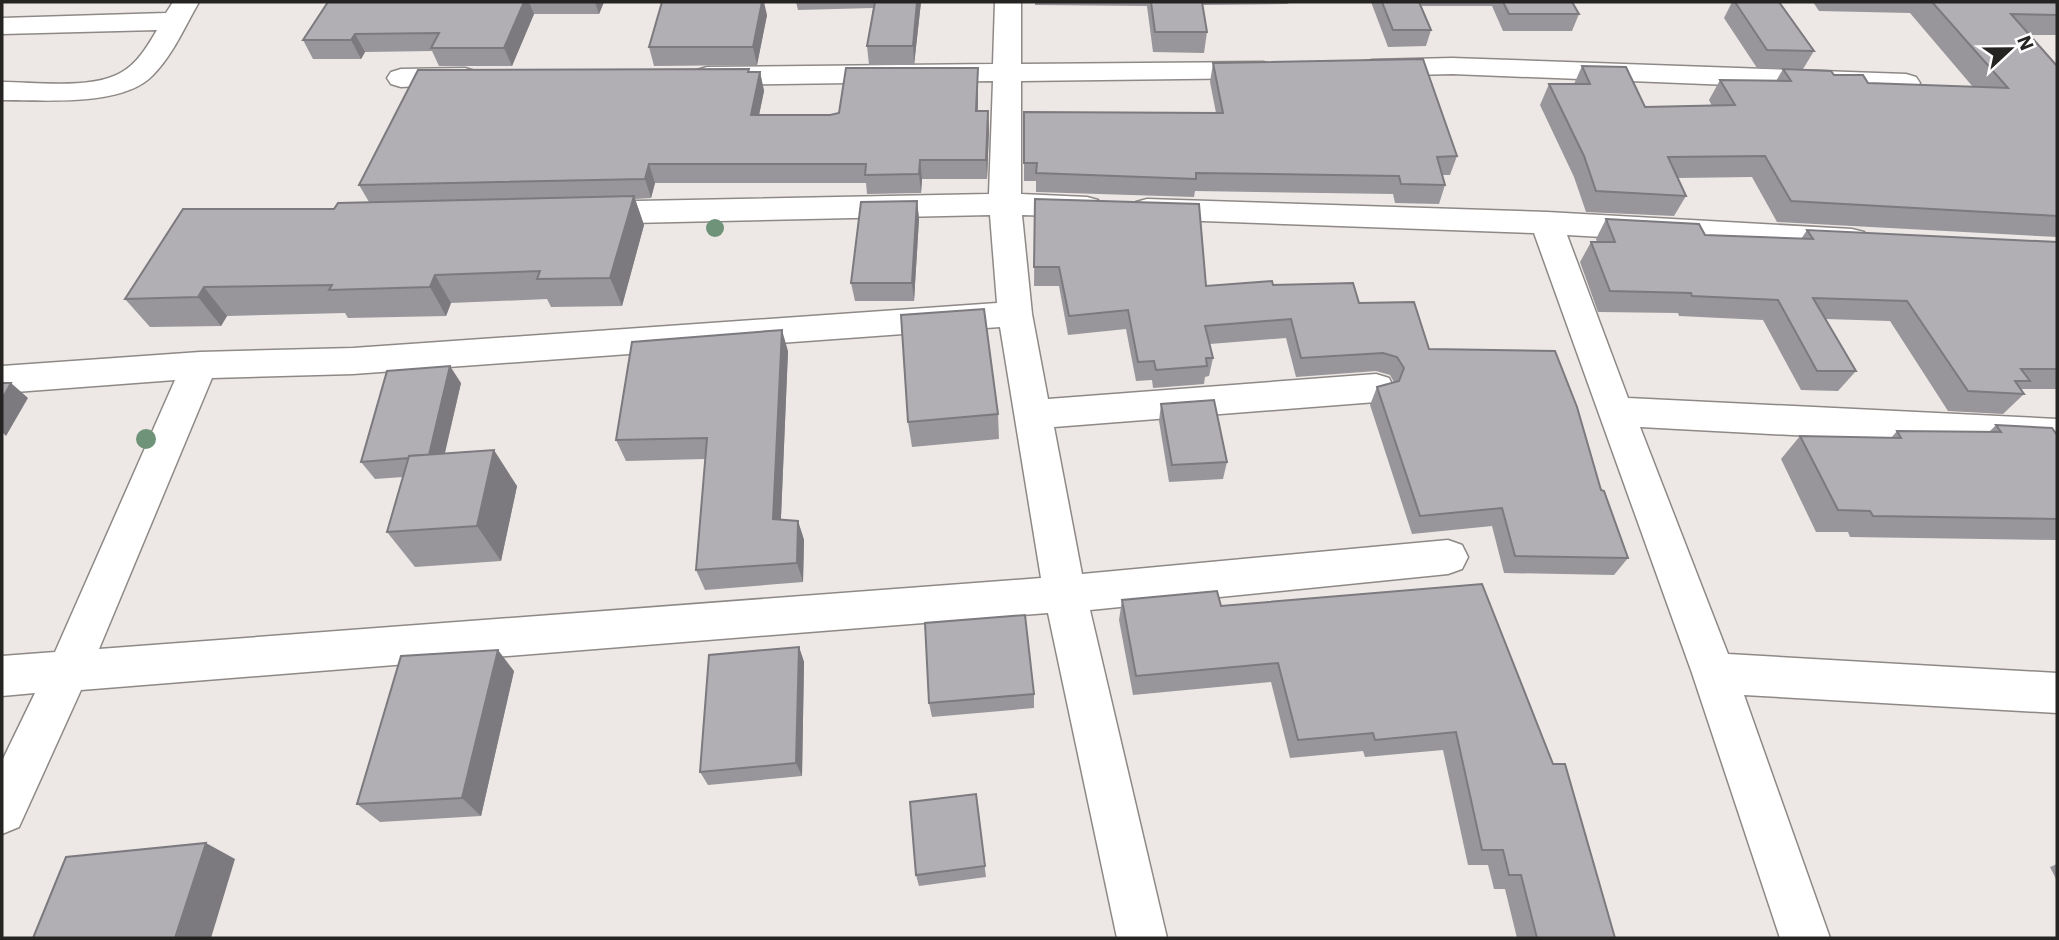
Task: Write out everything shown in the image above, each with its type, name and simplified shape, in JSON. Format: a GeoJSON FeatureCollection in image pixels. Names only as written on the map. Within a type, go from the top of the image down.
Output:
{"type":"FeatureCollection","features":[{"type":"Feature","properties":{"kind":"street"},"geometry":{"type":"LineString","coordinates":[[1008,2],[1004,204],[1015,314],[1065,594],[1142,938]]}},
{"type":"Feature","properties":{"kind":"street"},"geometry":{"type":"LineString","coordinates":[[2,26],[181,11]]}},
{"type":"Feature","properties":{"kind":"street"},"geometry":{"type":"LineString","coordinates":[[2,91],[109,87],[122,84],[143,70],[181,11]]}},
{"type":"Feature","properties":{"kind":"street"},"geometry":{"type":"LineString","coordinates":[[1341,68],[1452,66],[1906,83]]}},
{"type":"Feature","properties":{"kind":"street"},"geometry":{"type":"LineString","coordinates":[[677,76],[1008,75],[1285,69]]}},
{"type":"Feature","properties":{"kind":"street"},"geometry":{"type":"LineString","coordinates":[[401,78],[497,77]]}},
{"type":"Feature","properties":{"kind":"street"},"geometry":{"type":"LineString","coordinates":[[563,214],[1004,204],[1547,223],[1878,241]]}},
{"type":"Feature","properties":{"kind":"street"},"geometry":{"type":"LineString","coordinates":[[1547,223],[1714,673],[1805,938]]}},
{"type":"Feature","properties":{"kind":"street"},"geometry":{"type":"LineString","coordinates":[[2,379],[200,365],[353,361],[1015,314]]}},
{"type":"Feature","properties":{"kind":"street"},"geometry":{"type":"LineString","coordinates":[[2,811],[68,671],[200,365]]}},
{"type":"Feature","properties":{"kind":"street"},"geometry":{"type":"LineString","coordinates":[[1033,414],[1376,388]]}},
{"type":"Feature","properties":{"kind":"street"},"geometry":{"type":"LineString","coordinates":[[1615,412],[2057,434]]}},
{"type":"Feature","properties":{"kind":"street"},"geometry":{"type":"LineString","coordinates":[[2,676],[1065,594],[1448,557]]}},
{"type":"Feature","properties":{"kind":"street"},"geometry":{"type":"LineString","coordinates":[[1714,673],[2057,693]]}},
{"type":"Feature","properties":{"kind":"building"},"geometry":{"type":"Polygon","coordinates":[[[328,2],[524,2],[504,48],[431,48],[439,33],[355,34],[351,40],[303,40],[328,2]]]}},
{"type":"Feature","properties":{"kind":"building"},"geometry":{"type":"Polygon","coordinates":[[[662,2],[762,2],[753,47],[649,47],[662,2]]]}},
{"type":"Feature","properties":{"kind":"building"},"geometry":{"type":"Polygon","coordinates":[[[875,2],[917,2],[913,46],[867,46],[875,2]]]}},
{"type":"Feature","properties":{"kind":"building"},"geometry":{"type":"Polygon","coordinates":[[[1151,2],[1202,2],[1207,32],[1155,32],[1151,2]]]}},
{"type":"Feature","properties":{"kind":"building"},"geometry":{"type":"Polygon","coordinates":[[[1382,2],[1419,2],[1431,30],[1393,30],[1382,2]]]}},
{"type":"Feature","properties":{"kind":"building"},"geometry":{"type":"Polygon","coordinates":[[[1503,2],[1572,2],[1579,14],[1509,14],[1503,2]]]}},
{"type":"Feature","properties":{"kind":"building"},"geometry":{"type":"Polygon","coordinates":[[[1735,2],[1779,2],[1814,51],[1767,50],[1735,2]]]}},
{"type":"Feature","properties":{"kind":"building"},"geometry":{"type":"Polygon","coordinates":[[[1932,2],[2057,2],[2057,15],[2011,14],[2057,66],[2057,216],[1791,201],[1765,156],[1668,157],[1686,196],[1596,191],[1584,156],[1549,84],[1590,84],[1582,66],[1626,67],[1645,107],[1735,105],[1720,80],[1791,81],[1783,69],[1831,71],[1834,75],[1863,75],[1868,83],[2008,88],[1932,2]]]}},
{"type":"Feature","properties":{"kind":"building"},"geometry":{"type":"Polygon","coordinates":[[[1423,59],[1457,156],[1437,157],[1445,185],[1401,184],[1399,176],[1196,173],[1196,179],[1036,173],[1037,163],[1024,163],[1024,112],[1223,113],[1213,63],[1423,59]]]}},
{"type":"Feature","properties":{"kind":"building"},"geometry":{"type":"Polygon","coordinates":[[[846,68],[978,68],[976,111],[988,111],[986,160],[920,160],[919,174],[865,175],[866,164],[649,164],[645,179],[359,185],[418,70],[749,69],[748,72],[760,72],[751,115],[830,115],[839,113],[846,68]]]}},
{"type":"Feature","properties":{"kind":"building"},"geometry":{"type":"Polygon","coordinates":[[[634,196],[610,278],[537,279],[540,271],[435,275],[430,287],[329,290],[332,285],[204,287],[198,297],[125,299],[183,209],[334,209],[338,203],[634,196]]]}},
{"type":"Feature","properties":{"kind":"building"},"geometry":{"type":"Polygon","coordinates":[[[1035,199],[1199,204],[1206,286],[1272,281],[1273,285],[1353,283],[1359,303],[1414,302],[1429,349],[1555,351],[1577,407],[1601,490],[1604,491],[1628,558],[1515,556],[1502,508],[1420,516],[1377,387],[1399,381],[1404,368],[1397,357],[1383,353],[1301,358],[1291,319],[1205,326],[1213,358],[1206,358],[1207,366],[1156,370],[1154,361],[1138,362],[1128,310],[1069,316],[1059,267],[1034,267],[1035,199]]]}},
{"type":"Feature","properties":{"kind":"building"},"geometry":{"type":"Polygon","coordinates":[[[917,201],[912,283],[851,283],[861,202],[917,201]]]}},
{"type":"Feature","properties":{"kind":"building"},"geometry":{"type":"Polygon","coordinates":[[[1606,219],[1699,224],[1705,235],[1813,239],[1807,230],[2057,242],[2057,369],[2021,369],[2030,381],[2015,381],[2024,394],[1968,391],[1907,301],[1813,298],[1856,371],[1817,371],[1778,300],[1692,296],[1691,293],[1610,291],[1591,242],[1615,242],[1606,219]]]}},
{"type":"Feature","properties":{"kind":"building"},"geometry":{"type":"Polygon","coordinates":[[[984,309],[998,414],[908,422],[901,315],[984,309]]]}},
{"type":"Feature","properties":{"kind":"building"},"geometry":{"type":"Polygon","coordinates":[[[782,330],[773,519],[798,521],[797,563],[696,570],[707,438],[616,440],[632,342],[782,330]]]}},
{"type":"Feature","properties":{"kind":"building"},"geometry":{"type":"Polygon","coordinates":[[[450,366],[429,455],[361,462],[387,371],[450,366]]]}},
{"type":"Feature","properties":{"kind":"building"},"geometry":{"type":"Polygon","coordinates":[[[2,383],[11,383],[2,399],[2,383]]]}},
{"type":"Feature","properties":{"kind":"building"},"geometry":{"type":"Polygon","coordinates":[[[1214,400],[1227,462],[1172,465],[1161,404],[1214,400]]]}},
{"type":"Feature","properties":{"kind":"building"},"geometry":{"type":"Polygon","coordinates":[[[1996,425],[2052,428],[2057,435],[2057,519],[1873,516],[1870,511],[1838,510],[1800,436],[1901,438],[1897,431],[2001,432],[1996,425]]]}},
{"type":"Feature","properties":{"kind":"building"},"geometry":{"type":"Polygon","coordinates":[[[494,450],[477,526],[387,532],[409,456],[494,450]]]}},
{"type":"Feature","properties":{"kind":"building"},"geometry":{"type":"Polygon","coordinates":[[[1482,584],[1553,764],[1565,764],[1615,938],[1537,938],[1521,875],[1509,875],[1503,850],[1482,850],[1456,732],[1375,740],[1373,733],[1298,740],[1278,663],[1136,676],[1122,600],[1217,591],[1221,606],[1482,584]]]}},
{"type":"Feature","properties":{"kind":"building"},"geometry":{"type":"Polygon","coordinates":[[[1025,615],[1034,694],[929,703],[925,623],[1025,615]]]}},
{"type":"Feature","properties":{"kind":"building"},"geometry":{"type":"Polygon","coordinates":[[[799,647],[796,763],[700,772],[709,655],[799,647]]]}},
{"type":"Feature","properties":{"kind":"building"},"geometry":{"type":"Polygon","coordinates":[[[498,650],[462,798],[357,804],[401,656],[498,650]]]}},
{"type":"Feature","properties":{"kind":"building"},"geometry":{"type":"Polygon","coordinates":[[[976,794],[985,866],[916,875],[910,802],[976,794]]]}},
{"type":"Feature","properties":{"kind":"building"},"geometry":{"type":"Polygon","coordinates":[[[206,843],[175,938],[33,938],[66,857],[206,843]]]}}]}
